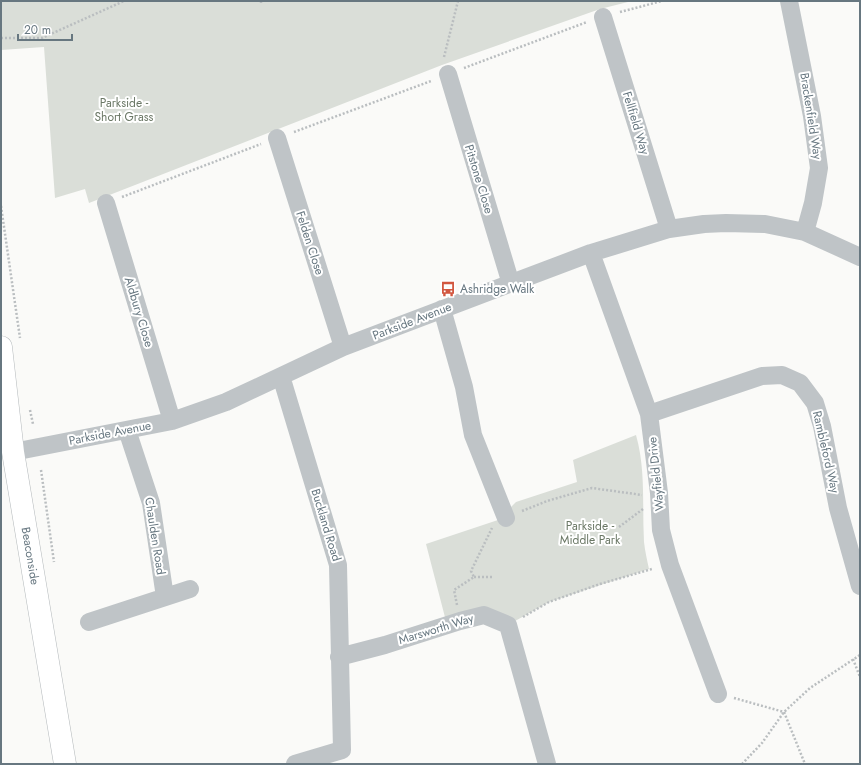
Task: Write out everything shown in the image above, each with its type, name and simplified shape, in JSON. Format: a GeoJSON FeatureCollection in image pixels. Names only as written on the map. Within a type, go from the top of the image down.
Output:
{"type":"FeatureCollection","features":[{"type":"Feature","properties":{"kind":"highway","name":"Beaconside"},"geometry":{"type":"LineString","coordinates":[[10,343],[14,452],[65,764]]}},
{"type":"Feature","properties":{"kind":"street","name":"Brackenfield Way"},"geometry":{"type":"LineString","coordinates":[[789,1],[812,116],[819,168],[813,203],[805,232]]}},
{"type":"Feature","properties":{"kind":"street","name":"Fellfield Way"},"geometry":{"type":"LineString","coordinates":[[603,16],[669,229]]}},
{"type":"Feature","properties":{"kind":"street","name":"Pitstone Close"},"geometry":{"type":"LineString","coordinates":[[446,66],[511,284]]}},
{"type":"Feature","properties":{"kind":"street","name":"Felden Close"},"geometry":{"type":"LineString","coordinates":[[277,138],[343,347]]}},
{"type":"Feature","properties":{"kind":"street","name":"Aldbury Close"},"geometry":{"type":"LineString","coordinates":[[106,203],[172,421]]}},
{"type":"Feature","properties":{"kind":"street","name":"Parkside Avenue"},"geometry":{"type":"LineString","coordinates":[[14,452],[172,421],[226,402],[343,347],[591,253],[669,229],[704,224],[765,224],[805,232],[860,257]]}},
{"type":"Feature","properties":{"kind":"street","name":"Wayfield Drive"},"geometry":{"type":"LineString","coordinates":[[591,253],[649,414],[659,493],[661,530],[670,565],[718,694]]}},
{"type":"Feature","properties":{"kind":"street"},"geometry":{"type":"LineString","coordinates":[[442,309],[464,387],[473,435],[506,518]]}},
{"type":"Feature","properties":{"kind":"street","name":"Rambleford Way"},"geometry":{"type":"LineString","coordinates":[[649,414],[762,376],[782,375],[800,382],[815,403],[822,426],[838,508],[860,586]]}},
{"type":"Feature","properties":{"kind":"street","name":"Buckland Road"},"geometry":{"type":"LineString","coordinates":[[281,376],[338,565],[339,657],[345,757],[295,764]]}},
{"type":"Feature","properties":{"kind":"street","name":"Chaulden Road"},"geometry":{"type":"LineString","coordinates":[[127,430],[152,503],[165,597]]}},
{"type":"Feature","properties":{"kind":"street"},"geometry":{"type":"LineString","coordinates":[[89,622],[190,589]]}},
{"type":"Feature","properties":{"kind":"street","name":"Marsworth Way"},"geometry":{"type":"LineString","coordinates":[[339,657],[392,643],[460,621],[484,616],[508,625]]}},
{"type":"Feature","properties":{"kind":"street"},"geometry":{"type":"LineString","coordinates":[[508,625],[547,764]]}},
{"type":"Feature","properties":{"kind":"path"},"geometry":{"type":"LineString","coordinates":[[1,38],[42,38],[124,1]]}},
{"type":"Feature","properties":{"kind":"path"},"geometry":{"type":"LineString","coordinates":[[446,66],[458,1]]}},
{"type":"Feature","properties":{"kind":"path"},"geometry":{"type":"LineString","coordinates":[[106,203],[277,138],[446,66],[603,16],[662,1]]}},
{"type":"Feature","properties":{"kind":"path"},"geometry":{"type":"LineString","coordinates":[[1,206],[10,343]]}},
{"type":"Feature","properties":{"kind":"path"},"geometry":{"type":"LineString","coordinates":[[29,404],[33,424]]}},
{"type":"Feature","properties":{"kind":"path"},"geometry":{"type":"LineString","coordinates":[[474,577],[471,570],[490,530],[498,520],[548,501],[592,488],[631,493]]}},
{"type":"Feature","properties":{"kind":"path"},"geometry":{"type":"LineString","coordinates":[[508,625],[549,602],[649,569],[670,565]]}},
{"type":"Feature","properties":{"kind":"path"},"geometry":{"type":"LineString","coordinates":[[460,621],[454,590],[474,577],[494,577]]}},
{"type":"Feature","properties":{"kind":"path"},"geometry":{"type":"LineString","coordinates":[[742,764],[762,743],[784,712],[810,688],[860,655]]}},
{"type":"Feature","properties":{"kind":"path"},"geometry":{"type":"LineString","coordinates":[[853,659],[860,677]]}},
{"type":"Feature","properties":{"kind":"path"},"geometry":{"type":"LineString","coordinates":[[718,694],[784,712]]}},
{"type":"Feature","properties":{"kind":"path"},"geometry":{"type":"LineString","coordinates":[[784,712],[805,764]]}},
{"type":"Feature","properties":{"kind":"green space","name":"Parkside - Short Grass"},"geometry":{"type":"Polygon","coordinates":[[[1,1],[632,1],[600,9],[442,65],[89,203],[85,189],[55,198],[44,47],[1,50],[1,1]]]}},
{"type":"Feature","properties":{"kind":"green space","name":"Parkside - Middle Park"},"geometry":{"type":"Polygon","coordinates":[[[636,435],[641,461],[644,542],[649,569],[549,602],[508,625],[484,615],[447,625],[426,544],[498,520],[516,502],[577,482],[573,460],[636,435]]]}},
{"type":"Feature","properties":{"kind":"place","name":"Ashridge Walk"},"geometry":{"type":"Point","coordinates":[448,289]}}]}
